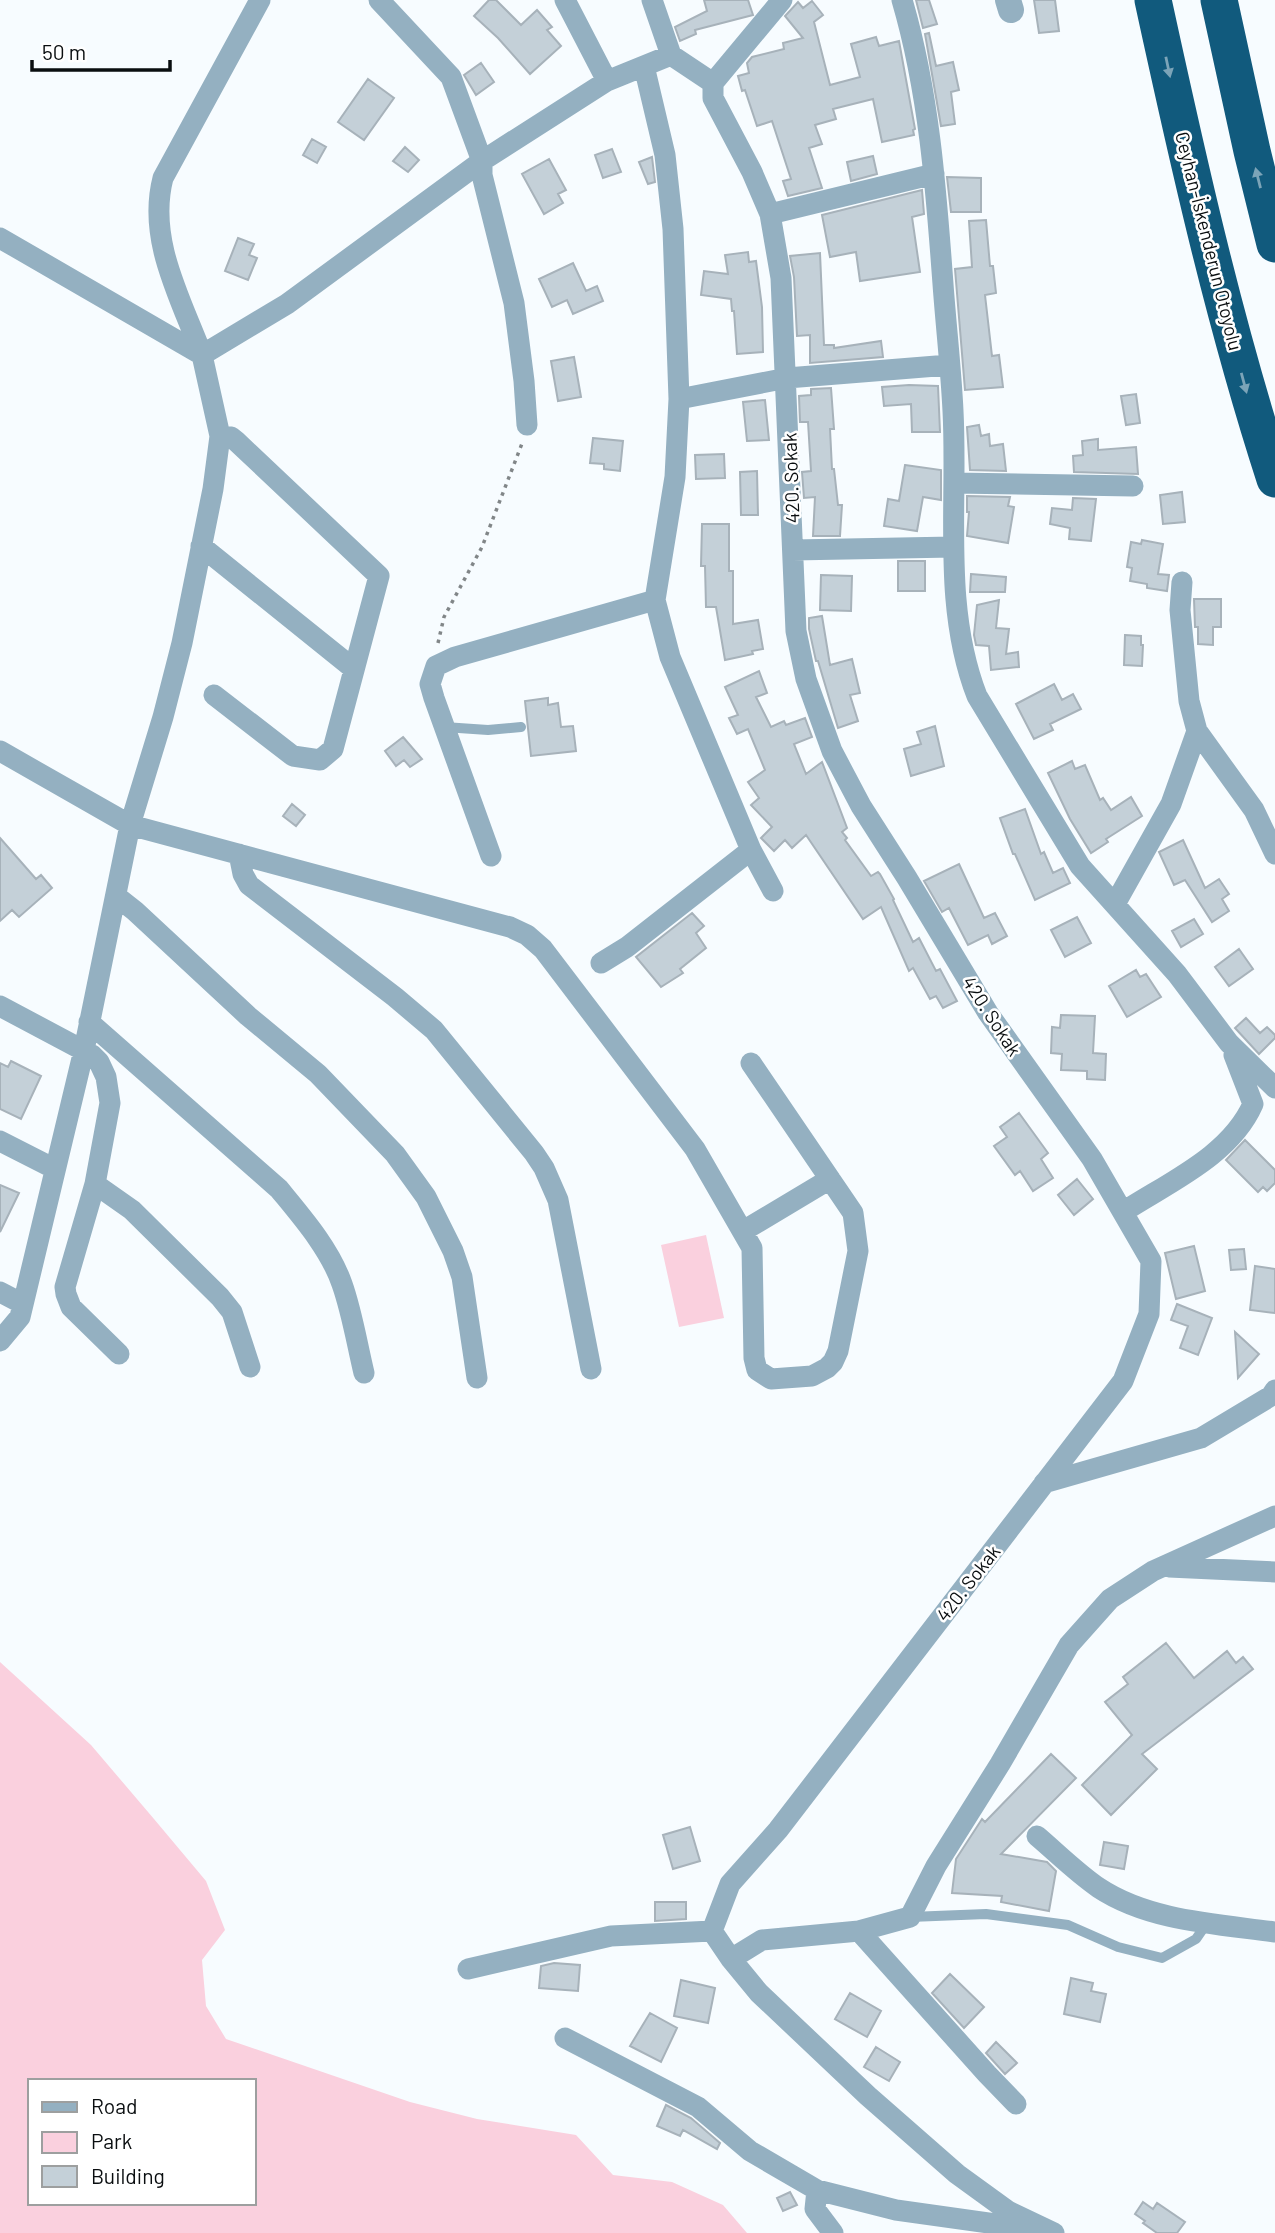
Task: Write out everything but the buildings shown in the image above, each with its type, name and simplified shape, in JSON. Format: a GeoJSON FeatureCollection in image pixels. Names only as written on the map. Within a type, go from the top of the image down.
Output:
{"type":"FeatureCollection","features":[{"type":"Feature","properties":{"kind":"highway","name":"Ceyhan-İskenderun Otoyolu"},"geometry":{"type":"LineString","coordinates":[[1153,0],[1189,166],[1245,389],[1275,479]]}},
{"type":"Feature","properties":{"kind":"highway"},"geometry":{"type":"LineString","coordinates":[[1219,0],[1275,244]]}},
{"type":"Feature","properties":{"kind":"street"},"geometry":{"type":"LineString","coordinates":[[0,1341],[20,1317],[84,1050],[130,825],[182,643],[213,489],[220,436],[202,355],[161,246],[158,220],[160,192],[163,178],[260,0]]}},
{"type":"Feature","properties":{"kind":"street"},"geometry":{"type":"LineString","coordinates":[[379,0],[451,78],[482,161],[482,175],[514,303],[527,425]]}},
{"type":"Feature","properties":{"kind":"street"},"geometry":{"type":"LineString","coordinates":[[565,0],[607,81]]}},
{"type":"Feature","properties":{"kind":"street"},"geometry":{"type":"LineString","coordinates":[[652,0],[671,55],[713,83],[782,0]]}},
{"type":"Feature","properties":{"kind":"street"},"geometry":{"type":"LineString","coordinates":[[902,0],[924,94],[934,174],[953,411],[953,547],[957,603],[967,670],[977,696],[1080,866],[1177,974],[1229,1044],[1275,1088]]}},
{"type":"Feature","properties":{"kind":"street"},"geometry":{"type":"LineString","coordinates":[[202,355],[287,304],[482,161],[607,81],[671,55]]}},
{"type":"Feature","properties":{"kind":"street"},"geometry":{"type":"LineString","coordinates":[[644,66],[665,155],[673,229],[679,399],[675,477],[655,600],[670,657],[751,850],[773,891]]}},
{"type":"Feature","properties":{"kind":"street","name":"420. Sokak"},"geometry":{"type":"LineString","coordinates":[[712,1931],[730,1884],[778,1830],[1123,1381],[1149,1314],[1151,1261],[1092,1159],[988,1013],[861,806],[832,751],[806,679],[796,631],[781,278],[770,214],[752,172],[713,99],[713,83]]}},
{"type":"Feature","properties":{"kind":"street"},"geometry":{"type":"LineString","coordinates":[[770,214],[934,174]]}},
{"type":"Feature","properties":{"kind":"street"},"geometry":{"type":"LineString","coordinates":[[0,238],[202,355]]}},
{"type":"Feature","properties":{"kind":"street"},"geometry":{"type":"LineString","coordinates":[[679,399],[787,378],[949,365]]}},
{"type":"Feature","properties":{"kind":"street"},"geometry":{"type":"LineString","coordinates":[[214,695],[293,756],[320,760],[333,749],[379,576],[236,441],[231,437],[220,436]]}},
{"type":"Feature","properties":{"kind":"street"},"geometry":{"type":"LineString","coordinates":[[954,483],[1133,485]]}},
{"type":"Feature","properties":{"kind":"street"},"geometry":{"type":"LineString","coordinates":[[201,546],[354,669]]}},
{"type":"Feature","properties":{"kind":"street"},"geometry":{"type":"LineString","coordinates":[[793,550],[953,547]]}},
{"type":"Feature","properties":{"kind":"street"},"geometry":{"type":"LineString","coordinates":[[1182,582],[1180,610],[1189,701],[1197,731],[1254,810],[1275,854]]}},
{"type":"Feature","properties":{"kind":"street"},"geometry":{"type":"LineString","coordinates":[[491,856],[430,684],[436,666],[455,657],[655,600]]}},
{"type":"Feature","properties":{"kind":"street"},"geometry":{"type":"LineString","coordinates":[[1115,904],[1171,804],[1197,731]]}},
{"type":"Feature","properties":{"kind":"street"},"geometry":{"type":"LineString","coordinates":[[0,751],[130,825],[510,927],[527,935],[543,949],[695,1149],[752,1248],[754,1358],[757,1370],[771,1379],[812,1376],[833,1362],[838,1351],[858,1251],[853,1213],[751,1063]]}},
{"type":"Feature","properties":{"kind":"street"},"geometry":{"type":"LineString","coordinates":[[601,964],[627,947],[751,850]]}},
{"type":"Feature","properties":{"kind":"street"},"geometry":{"type":"LineString","coordinates":[[240,855],[243,874],[249,885],[395,997],[433,1030],[534,1153],[558,1199],[591,1369]]}},
{"type":"Feature","properties":{"kind":"street"},"geometry":{"type":"LineString","coordinates":[[116,896],[248,1016],[318,1074],[395,1153],[426,1197],[462,1277],[477,1378]]}},
{"type":"Feature","properties":{"kind":"street"},"geometry":{"type":"LineString","coordinates":[[0,1006],[84,1050],[99,1062],[104,1070],[110,1094],[95,1184],[65,1287],[71,1307],[119,1354]]}},
{"type":"Feature","properties":{"kind":"street"},"geometry":{"type":"LineString","coordinates":[[89,1023],[279,1189],[296,1209],[342,1283],[364,1373]]}},
{"type":"Feature","properties":{"kind":"street"},"geometry":{"type":"LineString","coordinates":[[1123,1212],[1219,1151],[1247,1118],[1253,1104],[1229,1044]]}},
{"type":"Feature","properties":{"kind":"street"},"geometry":{"type":"LineString","coordinates":[[0,1141],[55,1169]]}},
{"type":"Feature","properties":{"kind":"street"},"geometry":{"type":"LineString","coordinates":[[743,1231],[830,1179]]}},
{"type":"Feature","properties":{"kind":"street"},"geometry":{"type":"LineString","coordinates":[[95,1184],[132,1210],[220,1297],[232,1312],[250,1367]]}},
{"type":"Feature","properties":{"kind":"street"},"geometry":{"type":"LineString","coordinates":[[0,1292],[23,1304]]}},
{"type":"Feature","properties":{"kind":"street"},"geometry":{"type":"LineString","coordinates":[[1044,1483],[1201,1438],[1271,1396],[1275,1390]]}},
{"type":"Feature","properties":{"kind":"street"},"geometry":{"type":"LineString","coordinates":[[731,1959],[762,1940],[859,1931],[909,1917],[936,1866],[1000,1764],[1069,1645],[1110,1599],[1163,1567],[1275,1516]]}},
{"type":"Feature","properties":{"kind":"street"},"geometry":{"type":"LineString","coordinates":[[1163,1567],[1275,1572]]}},
{"type":"Feature","properties":{"kind":"street"},"geometry":{"type":"LineString","coordinates":[[1037,1836],[1099,1888],[1142,1909],[1207,1923],[1275,1932]]}},
{"type":"Feature","properties":{"kind":"street"},"geometry":{"type":"LineString","coordinates":[[468,1969],[611,1936],[712,1931],[759,1993],[947,2165],[1007,2211],[1050,2232]]}},
{"type":"Feature","properties":{"kind":"street"},"geometry":{"type":"LineString","coordinates":[[859,1931],[1016,2104]]}},
{"type":"Feature","properties":{"kind":"street"},"geometry":{"type":"LineString","coordinates":[[565,2038],[698,2107],[751,2151],[817,2190],[896,2210],[1050,2232]]}},
{"type":"Feature","properties":{"kind":"street"},"geometry":{"type":"LineString","coordinates":[[817,2190],[815,2209],[833,2233]]}},
{"type":"Feature","properties":{"kind":"lane"},"geometry":{"type":"LineString","coordinates":[[444,727],[488,730],[521,727]]}},
{"type":"Feature","properties":{"kind":"lane"},"geometry":{"type":"LineString","coordinates":[[909,1917],[986,1914],[1068,1925],[1118,1947],[1162,1958],[1196,1939],[1207,1923]]}},
{"type":"Feature","properties":{"kind":"path"},"geometry":{"type":"LineString","coordinates":[[436,666],[436,647],[444,617],[482,547],[519,455],[527,425]]}},
{"type":"Feature","properties":{"kind":"green space"},"geometry":{"type":"Polygon","coordinates":[[[706,1235],[724,1318],[679,1327],[661,1245],[706,1235]]]}},
{"type":"Feature","properties":{"kind":"green space"},"geometry":{"type":"Polygon","coordinates":[[[0,1662],[91,1745],[206,1881],[225,1930],[202,1960],[206,2006],[226,2039],[410,2102],[477,2119],[576,2135],[613,2175],[672,2182],[723,2205],[747,2233],[0,2233],[0,1662]]]}}]}
